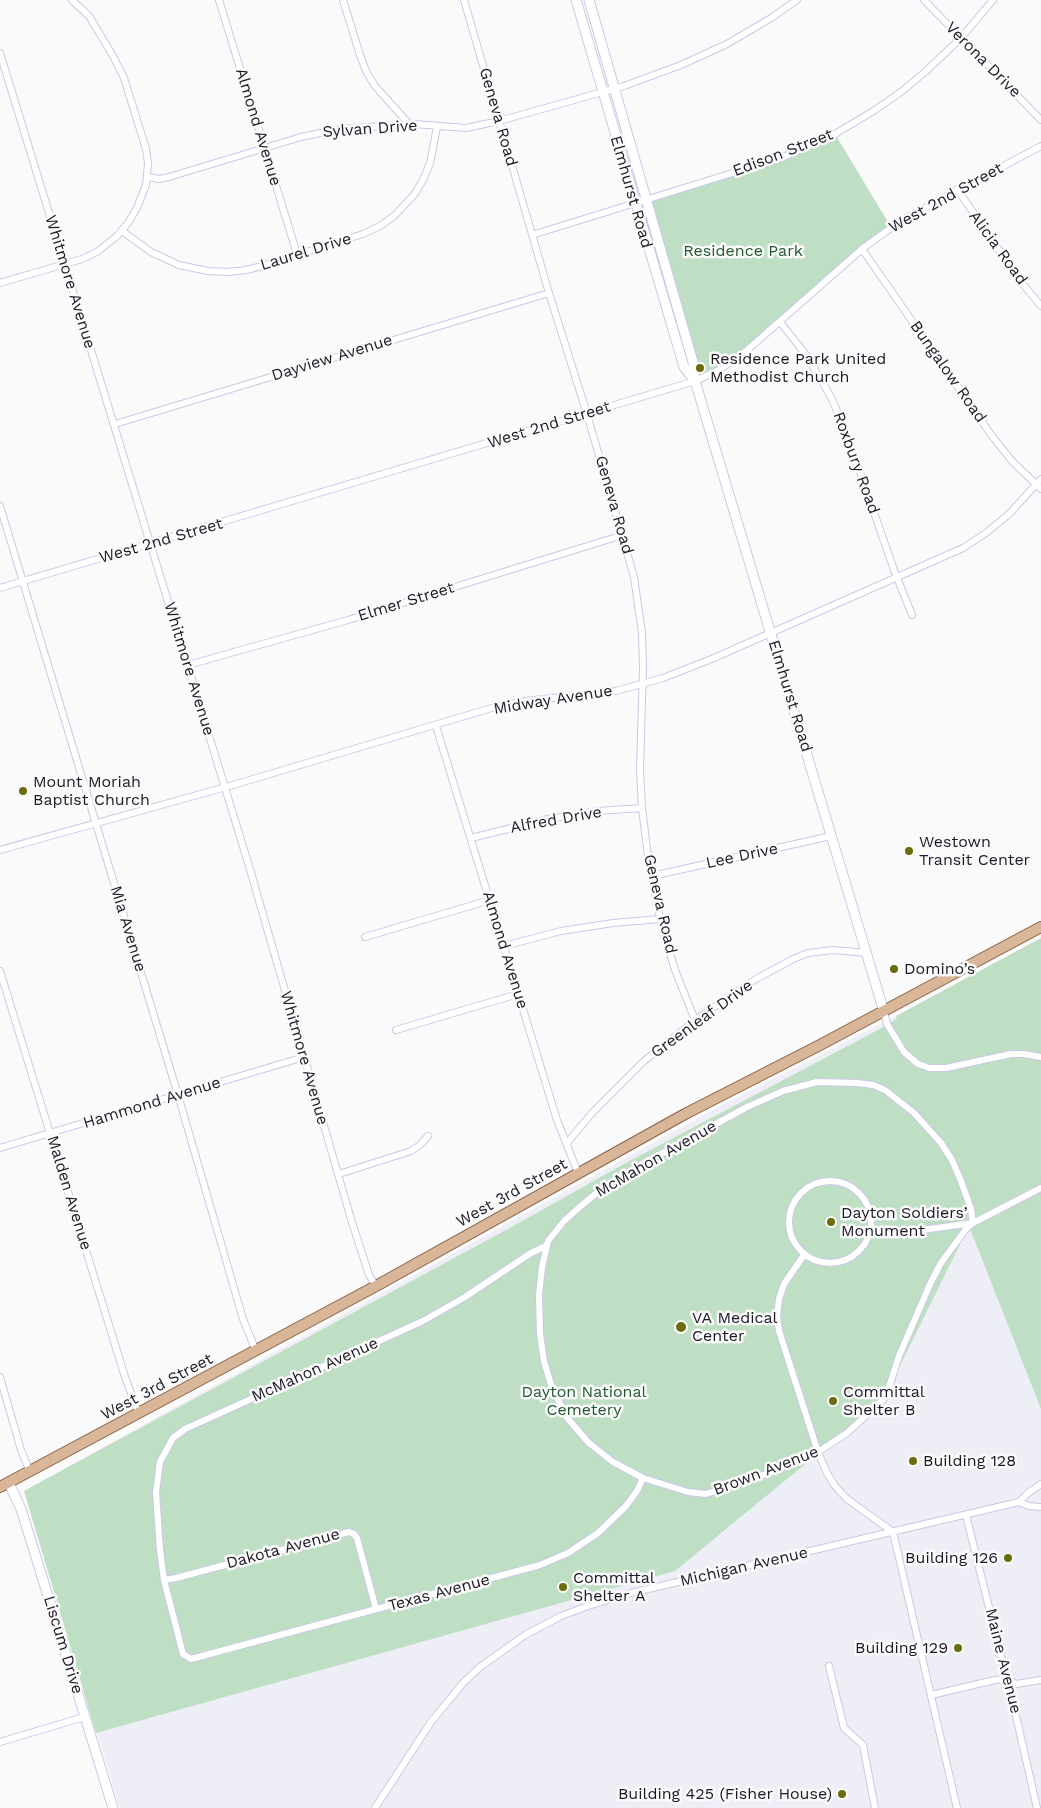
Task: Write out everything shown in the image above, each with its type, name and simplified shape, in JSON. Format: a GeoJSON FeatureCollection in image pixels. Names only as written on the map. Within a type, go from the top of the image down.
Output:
{"type":"FeatureCollection","features":[{"type":"Feature","properties":{"kind":"main road","name":"West 3rd Street"},"geometry":{"type":"LineString","coordinates":[[4,1485],[376,1286],[709,1101],[884,1012],[1041,928]]}},
{"type":"Feature","properties":{"kind":"street"},"geometry":{"type":"LineString","coordinates":[[0,283],[82,259],[97,252],[122,231],[137,208],[148,178],[146,149],[124,78],[80,3],[72,0]]}},
{"type":"Feature","properties":{"kind":"street","name":"Almond Avenue"},"geometry":{"type":"LineString","coordinates":[[219,0],[297,254]]}},
{"type":"Feature","properties":{"kind":"street"},"geometry":{"type":"LineString","coordinates":[[343,0],[366,71],[375,86],[410,125]]}},
{"type":"Feature","properties":{"kind":"street","name":"Geneva Road"},"geometry":{"type":"LineString","coordinates":[[464,0],[634,577],[642,642],[640,755],[642,808],[660,919],[675,970],[695,1020]]}},
{"type":"Feature","properties":{"kind":"street","name":"Elmhurst Road"},"geometry":{"type":"LineString","coordinates":[[576,0],[634,203],[684,367],[695,381]]}},
{"type":"Feature","properties":{"kind":"street","name":"Elmhurst Road"},"geometry":{"type":"LineString","coordinates":[[589,0],[693,362],[695,381],[884,1012]]}},
{"type":"Feature","properties":{"kind":"street","name":"Sylvan Drive"},"geometry":{"type":"LineString","coordinates":[[148,178],[169,177],[308,135],[340,129],[410,125],[466,128],[499,121],[661,73],[719,48],[752,30],[797,0]]}},
{"type":"Feature","properties":{"kind":"street","name":"Verona Drive"},"geometry":{"type":"LineString","coordinates":[[924,0],[1041,120]]}},
{"type":"Feature","properties":{"kind":"street","name":"Edison Street"},"geometry":{"type":"LineString","coordinates":[[532,235],[781,158],[835,134],[901,92],[944,56],[993,0]]}},
{"type":"Feature","properties":{"kind":"street","name":"Whitmore Avenue"},"geometry":{"type":"LineString","coordinates":[[0,53],[249,866],[369,1275],[376,1286]]}},
{"type":"Feature","properties":{"kind":"street","name":"Laurel Drive"},"geometry":{"type":"LineString","coordinates":[[122,231],[161,257],[179,265],[208,272],[246,270],[363,234],[380,226],[394,216],[414,195],[423,180],[432,158],[437,127]]}},
{"type":"Feature","properties":{"kind":"street","name":"West 2nd Street"},"geometry":{"type":"LineString","coordinates":[[0,588],[695,381],[729,364],[780,322],[862,249],[902,220],[957,189],[1041,146]]}},
{"type":"Feature","properties":{"kind":"street","name":"Alicia Road"},"geometry":{"type":"LineString","coordinates":[[957,189],[1022,283],[1041,306]]}},
{"type":"Feature","properties":{"kind":"street","name":"Bungalow Road"},"geometry":{"type":"LineString","coordinates":[[862,249],[992,436],[1012,461],[1039,485]]}},
{"type":"Feature","properties":{"kind":"street","name":"Dayview Avenue"},"geometry":{"type":"LineString","coordinates":[[115,424],[549,293]]}},
{"type":"Feature","properties":{"kind":"street","name":"Roxbury Road"},"geometry":{"type":"LineString","coordinates":[[780,322],[807,356],[832,399],[846,432],[897,578],[912,615]]}},
{"type":"Feature","properties":{"kind":"street","name":"Midway Avenue"},"geometry":{"type":"LineString","coordinates":[[0,850],[510,704],[616,691],[690,668],[946,557],[974,541],[1009,514],[1039,485]]}},
{"type":"Feature","properties":{"kind":"street","name":"Mia Avenue"},"geometry":{"type":"LineString","coordinates":[[0,506],[178,1095],[243,1319],[256,1351]]}},
{"type":"Feature","properties":{"kind":"street","name":"Elmer Street"},"geometry":{"type":"LineString","coordinates":[[188,665],[348,620],[623,536]]}},
{"type":"Feature","properties":{"kind":"street","name":"Almond Avenue"},"geometry":{"type":"LineString","coordinates":[[436,726],[557,1120],[578,1173]]}},
{"type":"Feature","properties":{"kind":"street","name":"Alfred Drive"},"geometry":{"type":"LineString","coordinates":[[470,838],[548,818],[598,811],[642,808]]}},
{"type":"Feature","properties":{"kind":"street","name":"Lee Drive"},"geometry":{"type":"LineString","coordinates":[[652,876],[832,836]]}},
{"type":"Feature","properties":{"kind":"street"},"geometry":{"type":"LineString","coordinates":[[365,938],[490,900]]}},
{"type":"Feature","properties":{"kind":"street"},"geometry":{"type":"LineString","coordinates":[[504,946],[561,930],[660,919]]}},
{"type":"Feature","properties":{"kind":"street","name":"Greenleaf Drive"},"geometry":{"type":"LineString","coordinates":[[567,1143],[594,1112],[644,1061],[695,1020],[756,979],[800,956],[824,950],[867,953]]}},
{"type":"Feature","properties":{"kind":"street","name":"Malden Avenue"},"geometry":{"type":"LineString","coordinates":[[0,972],[125,1377],[139,1414]]}},
{"type":"Feature","properties":{"kind":"street"},"geometry":{"type":"LineString","coordinates":[[396,1030],[518,994]]}},
{"type":"Feature","properties":{"kind":"street"},"geometry":{"type":"LineString","coordinates":[[884,1012],[887,1024],[904,1052],[918,1064],[929,1068],[946,1068],[1011,1054],[1024,1054],[1041,1058]]}},
{"type":"Feature","properties":{"kind":"street","name":"Hammond Avenue"},"geometry":{"type":"LineString","coordinates":[[0,1148],[304,1057]]}},
{"type":"Feature","properties":{"kind":"street","name":"McMahon Avenue"},"geometry":{"type":"LineString","coordinates":[[164,1580],[156,1492],[160,1462],[173,1438],[185,1429],[423,1321],[465,1297],[531,1253],[546,1246],[551,1236],[580,1206],[605,1186],[747,1107],[792,1087],[820,1082],[857,1083],[873,1085],[885,1090],[914,1113],[941,1143],[952,1160],[969,1203],[973,1223]]}},
{"type":"Feature","properties":{"kind":"street"},"geometry":{"type":"LineString","coordinates":[[339,1174],[405,1153],[420,1145],[428,1136]]}},
{"type":"Feature","properties":{"kind":"street"},"geometry":{"type":"LineString","coordinates":[[829,1181],[847,1184],[857,1191],[869,1209],[873,1224],[870,1238],[862,1248],[846,1260],[834,1262],[821,1262],[804,1255],[792,1237],[790,1217],[794,1202],[800,1194],[818,1183],[829,1181]]}},
{"type":"Feature","properties":{"kind":"street"},"geometry":{"type":"LineString","coordinates":[[872,1231],[906,1232],[973,1223],[1041,1188]]}},
{"type":"Feature","properties":{"kind":"street","name":"Brown Avenue"},"geometry":{"type":"LineString","coordinates":[[546,1246],[539,1295],[540,1334],[544,1361],[552,1388],[568,1419],[589,1443],[613,1462],[643,1478],[688,1492],[706,1494],[775,1471],[818,1452],[847,1433],[883,1400],[930,1282],[941,1263],[966,1229],[973,1223]]}},
{"type":"Feature","properties":{"kind":"street"},"geometry":{"type":"LineString","coordinates":[[804,1255],[784,1284],[779,1299],[777,1323],[818,1452],[827,1474],[841,1493],[894,1532],[957,1808]]}},
{"type":"Feature","properties":{"kind":"street"},"geometry":{"type":"LineString","coordinates":[[0,1377],[21,1450],[30,1472]]}},
{"type":"Feature","properties":{"kind":"street","name":"Texas Avenue"},"geometry":{"type":"LineString","coordinates":[[164,1580],[183,1654],[191,1659],[529,1569],[559,1557],[582,1544],[609,1523],[637,1491],[643,1478]]}},
{"type":"Feature","properties":{"kind":"street","name":"Michigan Avenue"},"geometry":{"type":"LineString","coordinates":[[374,1808],[431,1722],[463,1683],[505,1649],[547,1623],[585,1607],[622,1596],[1019,1502],[1041,1484]]}},
{"type":"Feature","properties":{"kind":"street","name":"Liscum Drive"},"geometry":{"type":"LineString","coordinates":[[4,1485],[21,1509],[113,1808]]}},
{"type":"Feature","properties":{"kind":"street","name":"Michigan Avenue"},"geometry":{"type":"LineString","coordinates":[[1019,1502],[1029,1506],[1041,1507]]}},
{"type":"Feature","properties":{"kind":"street","name":"Maine Avenue"},"geometry":{"type":"LineString","coordinates":[[966,1515],[984,1579],[1039,1808]]}},
{"type":"Feature","properties":{"kind":"street","name":"Dakota Avenue"},"geometry":{"type":"LineString","coordinates":[[164,1580],[349,1532],[357,1538],[376,1609]]}},
{"type":"Feature","properties":{"kind":"street"},"geometry":{"type":"LineString","coordinates":[[830,1666],[844,1728],[863,1745],[875,1808]]}},
{"type":"Feature","properties":{"kind":"street"},"geometry":{"type":"LineString","coordinates":[[930,1695],[995,1680],[1007,1679],[1016,1684],[1041,1680]]}},
{"type":"Feature","properties":{"kind":"street"},"geometry":{"type":"LineString","coordinates":[[0,1742],[84,1716]]}},
{"type":"Feature","properties":{"kind":"shaded area","name":"VA Medical Center"},"geometry":{"type":"Polygon","coordinates":[[[1041,938],[1041,1808],[120,1808],[24,1491],[709,1112],[896,1016],[1041,938]]]}},
{"type":"Feature","properties":{"kind":"green space","name":"Residence Park"},"geometry":{"type":"Polygon","coordinates":[[[835,134],[891,227],[745,352],[695,381],[646,199],[747,169],[835,134]]]}},
{"type":"Feature","properties":{"kind":"green space","name":"Dayton National Cemetery"},"geometry":{"type":"Polygon","coordinates":[[[1041,938],[1041,1409],[969,1226],[883,1400],[675,1571],[96,1733],[24,1491],[624,1164],[878,1030],[897,1019],[896,1016],[1041,938]]]}},
{"type":"Feature","properties":{"kind":"place","name":"Residence Park United Methodist Church"},"geometry":{"type":"Point","coordinates":[700,368]}},
{"type":"Feature","properties":{"kind":"place","name":"Mount Moriah Baptist Church"},"geometry":{"type":"Point","coordinates":[23,791]}},
{"type":"Feature","properties":{"kind":"place","name":"Westown Transit Center"},"geometry":{"type":"Point","coordinates":[909,851]}},
{"type":"Feature","properties":{"kind":"place","name":"Domino’s"},"geometry":{"type":"Point","coordinates":[894,969]}},
{"type":"Feature","properties":{"kind":"place","name":"Dayton Soldiers’ Monument"},"geometry":{"type":"Point","coordinates":[831,1222]}},
{"type":"Feature","properties":{"kind":"place","name":"VA Medical Center"},"geometry":{"type":"Point","coordinates":[681,1327]}},
{"type":"Feature","properties":{"kind":"place","name":"Committal Shelter B"},"geometry":{"type":"Point","coordinates":[833,1401]}},
{"type":"Feature","properties":{"kind":"place","name":"Building 128"},"geometry":{"type":"Point","coordinates":[913,1461]}},
{"type":"Feature","properties":{"kind":"place","name":"Building 126"},"geometry":{"type":"Point","coordinates":[1008,1558]}},
{"type":"Feature","properties":{"kind":"place","name":"Committal Shelter A"},"geometry":{"type":"Point","coordinates":[563,1587]}},
{"type":"Feature","properties":{"kind":"place","name":"Building 129"},"geometry":{"type":"Point","coordinates":[958,1648]}},
{"type":"Feature","properties":{"kind":"place","name":"Building 425 (Fisher House)"},"geometry":{"type":"Point","coordinates":[842,1794]}}]}
